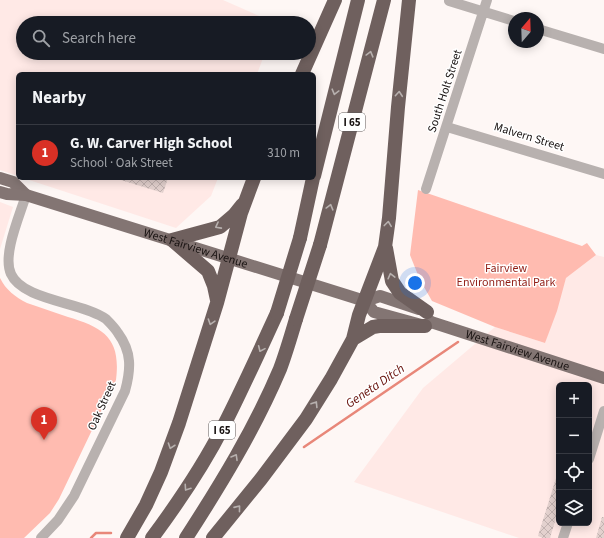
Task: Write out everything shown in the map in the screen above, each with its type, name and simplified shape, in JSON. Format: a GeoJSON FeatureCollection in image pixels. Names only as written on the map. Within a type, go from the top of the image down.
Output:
{"type":"FeatureCollection","features":[{"type":"Feature","properties":{"kind":"highway"},"geometry":{"type":"LineString","coordinates":[[316,43],[335,0]]}},
{"type":"Feature","properties":{"kind":"highway","name":"I 65"},"geometry":{"type":"LineString","coordinates":[[316,169],[358,0]]}},
{"type":"Feature","properties":{"kind":"highway","name":"I 65"},"geometry":{"type":"LineString","coordinates":[[186,538],[236,456],[259,414],[280,368],[320,245],[384,0]]}},
{"type":"Feature","properties":{"kind":"highway"},"geometry":{"type":"LineString","coordinates":[[213,538],[261,479],[306,419],[331,379],[353,339],[360,314],[385,247],[409,0]]}},
{"type":"Feature","properties":{"kind":"highway"},"geometry":{"type":"LineString","coordinates":[[303,72],[308,60]]}},
{"type":"Feature","properties":{"kind":"highway"},"geometry":{"type":"LineString","coordinates":[[128,538],[146,505],[168,454],[217,303],[228,258],[253,180]]}},
{"type":"Feature","properties":{"kind":"highway","name":"I 65"},"geometry":{"type":"LineString","coordinates":[[152,538],[196,473],[222,428],[277,314],[300,238],[313,180]]}},
{"type":"Feature","properties":{"kind":"highway"},"geometry":{"type":"LineString","coordinates":[[172,240],[220,227],[234,215],[246,200]]}},
{"type":"Feature","properties":{"kind":"highway"},"geometry":{"type":"LineString","coordinates":[[172,240],[208,271],[214,286],[217,303]]}},
{"type":"Feature","properties":{"kind":"highway"},"geometry":{"type":"LineString","coordinates":[[385,247],[392,281],[400,293],[428,320]]}},
{"type":"Feature","properties":{"kind":"highway"},"geometry":{"type":"LineString","coordinates":[[353,339],[373,327],[428,320]]}},
{"type":"Feature","properties":{"kind":"main road","name":"West Fairview Avenue"},"geometry":{"type":"LineString","coordinates":[[0,178],[13,182],[26,195]]}},
{"type":"Feature","properties":{"kind":"main road","name":"West Fairview Avenue"},"geometry":{"type":"LineString","coordinates":[[0,192],[26,195],[366,301],[374,312],[428,320]]}},
{"type":"Feature","properties":{"kind":"main road","name":"West Fairview Avenue"},"geometry":{"type":"LineString","coordinates":[[366,301],[380,296],[428,320],[604,378]]}},
{"type":"Feature","properties":{"kind":"street","name":"South Holt Street"},"geometry":{"type":"LineString","coordinates":[[426,189],[487,0]]}},
{"type":"Feature","properties":{"kind":"street"},"geometry":{"type":"LineString","coordinates":[[449,1],[508,19]]}},
{"type":"Feature","properties":{"kind":"street"},"geometry":{"type":"LineString","coordinates":[[544,31],[604,50]]}},
{"type":"Feature","properties":{"kind":"street","name":"Malvern Street"},"geometry":{"type":"LineString","coordinates":[[447,127],[604,174]]}},
{"type":"Feature","properties":{"kind":"street","name":"Oak Street"},"geometry":{"type":"LineString","coordinates":[[26,195],[9,250],[11,275],[21,286],[34,293],[90,311],[105,319],[125,342],[129,357],[129,374],[125,391],[74,496],[58,520],[41,538]]}},
{"type":"Feature","properties":{"kind":"street"},"geometry":{"type":"LineString","coordinates":[[591,454],[604,411]]}},
{"type":"Feature","properties":{"kind":"street"},"geometry":{"type":"LineString","coordinates":[[563,538],[567,526]]}},
{"type":"Feature","properties":{"kind":"shaded area"},"geometry":{"type":"Polygon","coordinates":[[[0,0],[223,0],[259,16],[16,16],[16,60],[262,60],[258,72],[16,72],[16,175],[0,170],[0,0]]]}},
{"type":"Feature","properties":{"kind":"shaded area"},"geometry":{"type":"Polygon","coordinates":[[[29,180],[217,180],[211,196],[176,228],[29,180]]]}},
{"type":"Feature","properties":{"kind":"shaded area"},"geometry":{"type":"Polygon","coordinates":[[[0,202],[13,207],[0,249],[0,202]]]}},
{"type":"Feature","properties":{"kind":"shaded area"},"geometry":{"type":"Polygon","coordinates":[[[596,255],[604,257],[604,538],[519,538],[354,482],[423,388],[495,327],[545,343],[566,278],[596,255]]]}},
{"type":"Feature","properties":{"kind":"green space","name":"Fairview Environmental Park"},"geometry":{"type":"Polygon","coordinates":[[[418,190],[582,246],[587,243],[596,255],[566,278],[557,311],[545,343],[495,327],[432,301],[420,280],[410,255],[418,190]]]}},
{"type":"Feature","properties":{"kind":"green space"},"geometry":{"type":"Polygon","coordinates":[[[0,278],[11,293],[27,303],[81,321],[101,331],[108,337],[116,354],[116,380],[59,499],[50,513],[24,538],[0,538],[0,278]]]}},
{"type":"Feature","properties":{"kind":"building"},"geometry":{"type":"Polygon","coordinates":[[[121,180],[167,180],[163,193],[121,180]]]}},
{"type":"Feature","properties":{"kind":"building"},"geometry":{"type":"Polygon","coordinates":[[[556,478],[556,518],[550,538],[538,536],[556,478]]]}},
{"type":"Feature","properties":{"kind":"building"},"geometry":{"type":"Polygon","coordinates":[[[602,517],[604,517],[604,538],[596,538],[602,517]]]}},
{"type":"Feature","properties":{"kind":"waterway","name":"Geneta Ditch"},"geometry":{"type":"LineString","coordinates":[[304,447],[458,342]]}},
{"type":"Feature","properties":{"kind":"waterway","name":"Geneta Ditch"},"geometry":{"type":"LineString","coordinates":[[91,538],[96,533],[111,533]]}},
{"type":"Feature","properties":{"kind":"place","name":"G. W. Carver High School"},"geometry":{"type":"Point","coordinates":[44,440]}}]}
